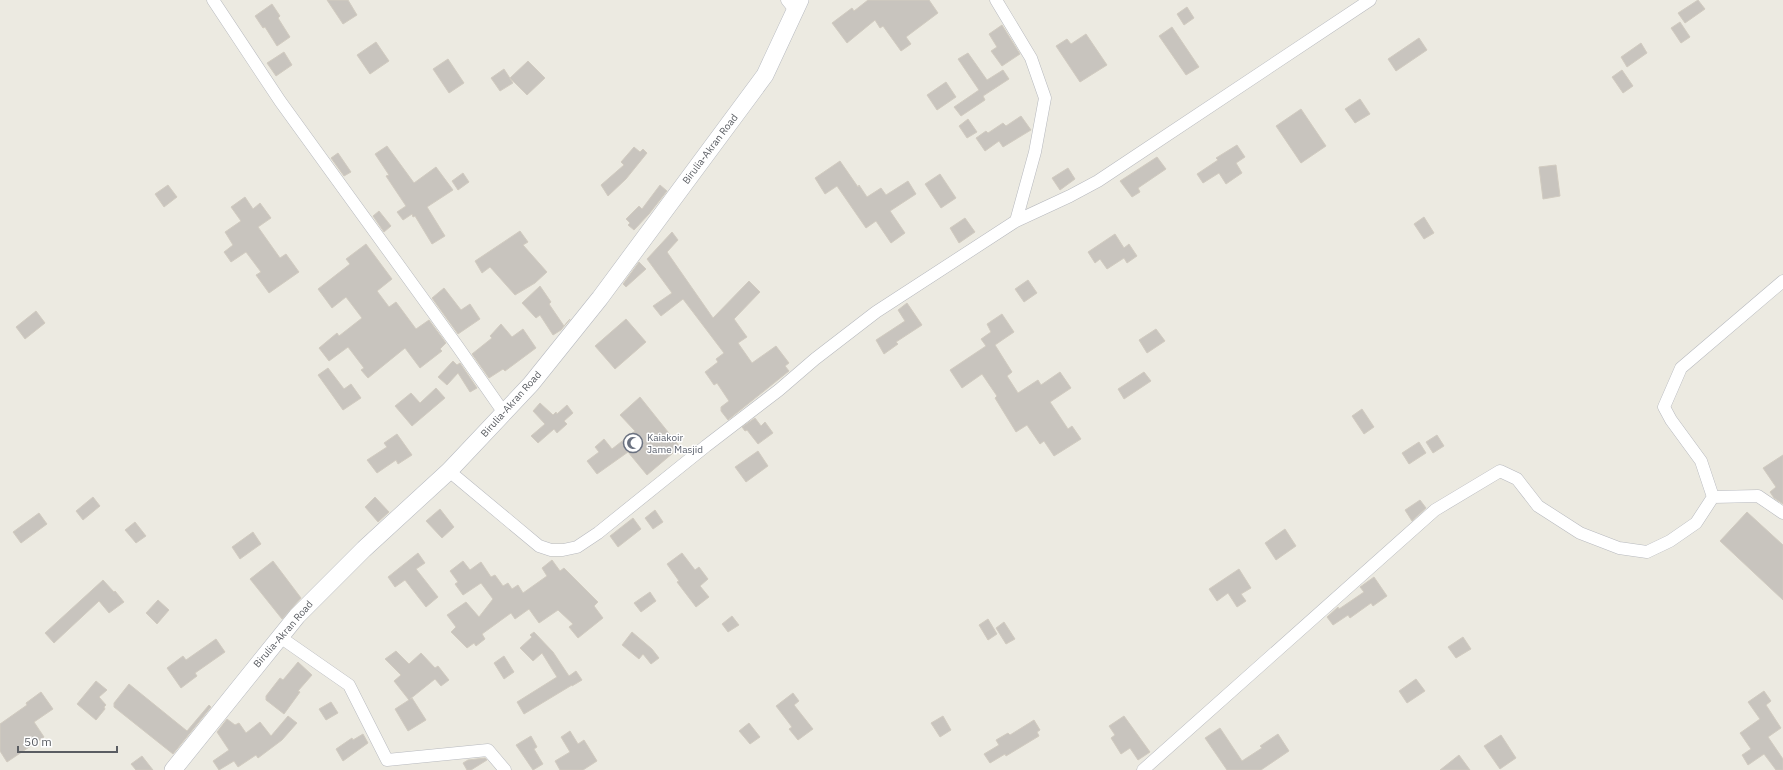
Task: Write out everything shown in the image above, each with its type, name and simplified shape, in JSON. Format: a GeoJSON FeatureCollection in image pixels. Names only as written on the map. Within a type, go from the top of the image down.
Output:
{"type":"FeatureCollection","features":[{"type":"Feature","properties":{"kind":"street"},"geometry":{"type":"LineString","coordinates":[[213,0],[280,101],[504,413]]}},
{"type":"Feature","properties":{"kind":"street"},"geometry":{"type":"LineString","coordinates":[[996,0],[1031,58],[1045,98],[1036,152],[1016,221]]}},
{"type":"Feature","properties":{"kind":"street"},"geometry":{"type":"LineString","coordinates":[[449,472],[539,546],[551,550],[563,550],[577,547],[598,533],[706,446],[779,390],[814,359],[876,312],[1016,221],[1070,196],[1098,180],[1370,0]]}},
{"type":"Feature","properties":{"kind":"street","name":"Birulia-Akran Road"},"geometry":{"type":"LineString","coordinates":[[173,770],[297,616],[364,549],[449,472],[531,384],[600,298],[765,75],[794,3]]}},
{"type":"Feature","properties":{"kind":"street"},"geometry":{"type":"LineString","coordinates":[[1143,770],[1435,510],[1500,471],[1517,479],[1538,506],[1580,533],[1619,548],[1647,552],[1670,542],[1696,523],[1712,497],[1701,461],[1671,420],[1664,407],[1681,368],[1783,281]]}},
{"type":"Feature","properties":{"kind":"street"},"geometry":{"type":"LineString","coordinates":[[1712,497],[1758,496],[1783,513]]}},
{"type":"Feature","properties":{"kind":"street"},"geometry":{"type":"LineString","coordinates":[[280,637],[349,685],[387,760],[488,750],[505,770]]}},
{"type":"Feature","properties":{"kind":"building"},"geometry":{"type":"Polygon","coordinates":[[[327,0],[348,0],[357,15],[343,24],[327,0]]]}},
{"type":"Feature","properties":{"kind":"building"},"geometry":{"type":"Polygon","coordinates":[[[868,0],[929,0],[938,13],[906,37],[911,44],[901,51],[883,26],[880,28],[875,20],[847,43],[832,23],[852,8],[854,11],[868,0]]]}},
{"type":"Feature","properties":{"kind":"building"},"geometry":{"type":"Polygon","coordinates":[[[1698,0],[1705,9],[1685,23],[1678,13],[1698,0]]]}},
{"type":"Feature","properties":{"kind":"building"},"geometry":{"type":"Polygon","coordinates":[[[272,4],[280,16],[278,18],[290,37],[277,46],[265,27],[263,28],[255,16],[272,4]]]}},
{"type":"Feature","properties":{"kind":"building"},"geometry":{"type":"Polygon","coordinates":[[[1187,7],[1194,18],[1184,25],[1177,14],[1187,7]]]}},
{"type":"Feature","properties":{"kind":"building"},"geometry":{"type":"Polygon","coordinates":[[[1680,22],[1690,37],[1681,43],[1671,28],[1680,22]]]}},
{"type":"Feature","properties":{"kind":"building"},"geometry":{"type":"Polygon","coordinates":[[[1002,25],[1020,54],[1002,66],[991,51],[997,47],[989,34],[1002,25]]]}},
{"type":"Feature","properties":{"kind":"building"},"geometry":{"type":"Polygon","coordinates":[[[1172,27],[1199,67],[1186,75],[1159,36],[1172,27]]]}},
{"type":"Feature","properties":{"kind":"building"},"geometry":{"type":"Polygon","coordinates":[[[1086,34],[1107,65],[1080,82],[1056,46],[1067,39],[1071,44],[1086,34]]]}},
{"type":"Feature","properties":{"kind":"building"},"geometry":{"type":"Polygon","coordinates":[[[1419,38],[1427,50],[1396,71],[1388,59],[1419,38]]]}},
{"type":"Feature","properties":{"kind":"building"},"geometry":{"type":"Polygon","coordinates":[[[376,42],[389,61],[370,74],[357,55],[376,42]]]}},
{"type":"Feature","properties":{"kind":"building"},"geometry":{"type":"Polygon","coordinates":[[[1641,43],[1647,53],[1627,67],[1621,57],[1641,43]]]}},
{"type":"Feature","properties":{"kind":"building"},"geometry":{"type":"Polygon","coordinates":[[[284,52],[292,65],[276,76],[267,63],[284,52]]]}},
{"type":"Feature","properties":{"kind":"building"},"geometry":{"type":"Polygon","coordinates":[[[968,53],[987,80],[1003,70],[1009,79],[983,96],[985,100],[961,116],[954,107],[979,90],[958,59],[968,53]]]}},
{"type":"Feature","properties":{"kind":"building"},"geometry":{"type":"Polygon","coordinates":[[[448,59],[464,83],[449,93],[433,69],[448,59]]]}},
{"type":"Feature","properties":{"kind":"building"},"geometry":{"type":"Polygon","coordinates":[[[528,61],[545,78],[527,95],[510,78],[528,61]]]}},
{"type":"Feature","properties":{"kind":"building"},"geometry":{"type":"Polygon","coordinates":[[[504,69],[513,83],[500,91],[491,78],[504,69]]]}},
{"type":"Feature","properties":{"kind":"building"},"geometry":{"type":"Polygon","coordinates":[[[1622,70],[1633,86],[1623,93],[1612,77],[1622,70]]]}},
{"type":"Feature","properties":{"kind":"building"},"geometry":{"type":"Polygon","coordinates":[[[946,82],[956,97],[937,110],[927,95],[946,82]]]}},
{"type":"Feature","properties":{"kind":"building"},"geometry":{"type":"Polygon","coordinates":[[[1360,99],[1370,114],[1355,123],[1345,109],[1360,99]]]}},
{"type":"Feature","properties":{"kind":"building"},"geometry":{"type":"Polygon","coordinates":[[[1301,109],[1326,146],[1301,163],[1276,126],[1301,109]]]}},
{"type":"Feature","properties":{"kind":"building"},"geometry":{"type":"Polygon","coordinates":[[[1021,116],[1031,130],[1003,147],[999,141],[985,151],[976,138],[986,131],[988,133],[1003,123],[1006,126],[1021,116]]]}},
{"type":"Feature","properties":{"kind":"building"},"geometry":{"type":"Polygon","coordinates":[[[968,119],[977,132],[967,138],[959,126],[968,119]]]}},
{"type":"Feature","properties":{"kind":"building"},"geometry":{"type":"Polygon","coordinates":[[[1237,145],[1245,157],[1236,163],[1242,173],[1226,184],[1219,173],[1203,183],[1197,174],[1218,160],[1216,158],[1237,145]]]}},
{"type":"Feature","properties":{"kind":"building"},"geometry":{"type":"Polygon","coordinates":[[[387,146],[414,183],[436,167],[453,190],[427,207],[445,236],[432,244],[415,216],[413,217],[412,214],[403,220],[397,212],[406,206],[386,176],[389,175],[375,154],[387,146]]]}},
{"type":"Feature","properties":{"kind":"building"},"geometry":{"type":"Polygon","coordinates":[[[634,147],[640,152],[643,149],[647,153],[626,179],[608,196],[601,185],[624,165],[621,162],[634,147]]]}},
{"type":"Feature","properties":{"kind":"building"},"geometry":{"type":"Polygon","coordinates":[[[338,153],[351,172],[344,176],[331,158],[338,153]]]}},
{"type":"Feature","properties":{"kind":"building"},"geometry":{"type":"Polygon","coordinates":[[[1157,157],[1166,169],[1138,188],[1140,192],[1132,197],[1120,181],[1157,157]]]}},
{"type":"Feature","properties":{"kind":"building"},"geometry":{"type":"Polygon","coordinates":[[[840,161],[858,187],[859,185],[867,197],[881,188],[886,195],[908,181],[916,194],[890,211],[905,233],[891,243],[876,221],[866,228],[837,186],[825,194],[815,178],[840,161]]]}},
{"type":"Feature","properties":{"kind":"building"},"geometry":{"type":"Polygon","coordinates":[[[1556,165],[1560,196],[1543,199],[1539,167],[1556,165]]]}},
{"type":"Feature","properties":{"kind":"building"},"geometry":{"type":"Polygon","coordinates":[[[1068,168],[1075,179],[1060,190],[1052,178],[1068,168]]]}},
{"type":"Feature","properties":{"kind":"building"},"geometry":{"type":"Polygon","coordinates":[[[463,173],[469,182],[458,190],[452,181],[463,173]]]}},
{"type":"Feature","properties":{"kind":"building"},"geometry":{"type":"Polygon","coordinates":[[[940,174],[956,198],[941,208],[925,184],[940,174]]]}},
{"type":"Feature","properties":{"kind":"building"},"geometry":{"type":"Polygon","coordinates":[[[168,185],[177,197],[164,207],[155,194],[168,185]]]}},
{"type":"Feature","properties":{"kind":"building"},"geometry":{"type":"Polygon","coordinates":[[[660,185],[667,191],[634,230],[628,225],[630,223],[626,219],[639,206],[642,209],[660,185]]]}},
{"type":"Feature","properties":{"kind":"building"},"geometry":{"type":"Polygon","coordinates":[[[245,197],[253,209],[260,203],[271,218],[258,227],[280,258],[286,254],[299,272],[269,293],[256,275],[261,272],[246,252],[231,262],[224,252],[233,245],[225,232],[241,221],[231,207],[245,197]]]}},
{"type":"Feature","properties":{"kind":"building"},"geometry":{"type":"Polygon","coordinates":[[[379,211],[391,226],[384,232],[373,216],[379,211]]]}},
{"type":"Feature","properties":{"kind":"building"},"geometry":{"type":"Polygon","coordinates":[[[1424,217],[1434,233],[1424,239],[1414,224],[1424,217]]]}},
{"type":"Feature","properties":{"kind":"building"},"geometry":{"type":"Polygon","coordinates":[[[965,218],[975,232],[959,243],[950,228],[965,218]]]}},
{"type":"Feature","properties":{"kind":"building"},"geometry":{"type":"Polygon","coordinates":[[[520,231],[528,242],[523,245],[547,272],[535,283],[515,295],[490,267],[482,273],[475,261],[520,231]]]}},
{"type":"Feature","properties":{"kind":"building"},"geometry":{"type":"Polygon","coordinates":[[[672,232],[678,240],[667,252],[713,318],[749,281],[760,292],[734,319],[747,337],[738,343],[752,363],[776,346],[789,363],[785,366],[789,371],[728,420],[721,411],[721,407],[729,401],[717,383],[714,385],[705,372],[718,362],[716,359],[724,353],[683,299],[661,316],[653,306],[672,293],[647,259],[672,232]]]}},
{"type":"Feature","properties":{"kind":"building"},"geometry":{"type":"Polygon","coordinates":[[[1115,234],[1124,248],[1129,244],[1137,256],[1127,263],[1124,258],[1107,269],[1100,259],[1095,263],[1088,252],[1115,234]]]}},
{"type":"Feature","properties":{"kind":"building"},"geometry":{"type":"Polygon","coordinates":[[[366,244],[392,279],[377,291],[389,307],[396,302],[416,329],[429,320],[446,343],[440,349],[442,351],[420,368],[405,348],[368,378],[361,370],[364,368],[348,347],[329,361],[319,348],[337,333],[339,336],[362,318],[346,297],[332,308],[318,289],[350,264],[346,259],[366,244]]]}},
{"type":"Feature","properties":{"kind":"building"},"geometry":{"type":"Polygon","coordinates":[[[639,262],[646,269],[626,287],[623,284],[639,262]]]}},
{"type":"Feature","properties":{"kind":"building"},"geometry":{"type":"Polygon","coordinates":[[[1028,280],[1037,293],[1024,302],[1015,289],[1028,280]]]}},
{"type":"Feature","properties":{"kind":"building"},"geometry":{"type":"Polygon","coordinates":[[[540,286],[551,302],[549,304],[564,326],[570,319],[561,330],[553,335],[540,315],[536,318],[522,303],[540,286]]]}},
{"type":"Feature","properties":{"kind":"building"},"geometry":{"type":"Polygon","coordinates":[[[444,288],[461,310],[470,304],[480,319],[458,334],[432,298],[444,288]]]}},
{"type":"Feature","properties":{"kind":"building"},"geometry":{"type":"Polygon","coordinates":[[[907,303],[922,325],[896,342],[898,344],[884,354],[876,340],[905,321],[898,310],[907,303]]]}},
{"type":"Feature","properties":{"kind":"building"},"geometry":{"type":"Polygon","coordinates":[[[36,311],[45,323],[25,339],[16,327],[36,311]]]}},
{"type":"Feature","properties":{"kind":"building"},"geometry":{"type":"Polygon","coordinates":[[[1002,314],[1014,332],[995,345],[1012,372],[1007,376],[1018,393],[1038,380],[1041,385],[1060,372],[1071,388],[1050,402],[1068,429],[1072,426],[1081,439],[1054,456],[1044,441],[1040,444],[1027,425],[1016,432],[995,398],[997,396],[982,374],[962,388],[950,370],[986,346],[981,339],[991,332],[987,324],[1002,314]]]}},
{"type":"Feature","properties":{"kind":"building"},"geometry":{"type":"Polygon","coordinates":[[[626,319],[646,342],[615,369],[595,346],[626,319]]]}},
{"type":"Feature","properties":{"kind":"building"},"geometry":{"type":"Polygon","coordinates":[[[501,324],[512,337],[523,329],[536,348],[505,371],[503,369],[489,378],[472,354],[492,338],[490,336],[501,324]]]}},
{"type":"Feature","properties":{"kind":"building"},"geometry":{"type":"Polygon","coordinates":[[[1156,329],[1165,341],[1147,353],[1139,340],[1156,329]]]}},
{"type":"Feature","properties":{"kind":"building"},"geometry":{"type":"Polygon","coordinates":[[[453,361],[457,365],[460,363],[477,388],[470,392],[458,373],[447,385],[438,377],[453,361]]]}},
{"type":"Feature","properties":{"kind":"building"},"geometry":{"type":"Polygon","coordinates":[[[328,368],[344,389],[351,384],[361,398],[343,410],[318,375],[328,368]]]}},
{"type":"Feature","properties":{"kind":"building"},"geometry":{"type":"Polygon","coordinates":[[[1144,372],[1151,381],[1124,399],[1118,389],[1144,372]]]}},
{"type":"Feature","properties":{"kind":"building"},"geometry":{"type":"Polygon","coordinates":[[[436,388],[445,398],[412,426],[395,406],[411,393],[420,403],[436,388]]]}},
{"type":"Feature","properties":{"kind":"building"},"geometry":{"type":"Polygon","coordinates":[[[640,397],[680,447],[647,475],[628,452],[597,474],[587,461],[599,452],[595,447],[604,439],[612,449],[635,431],[620,415],[640,397]]]}},
{"type":"Feature","properties":{"kind":"building"},"geometry":{"type":"Polygon","coordinates":[[[540,403],[553,415],[556,412],[557,414],[567,405],[573,413],[564,421],[567,424],[557,433],[554,429],[538,443],[531,436],[545,424],[533,411],[540,403]]]}},
{"type":"Feature","properties":{"kind":"building"},"geometry":{"type":"Polygon","coordinates":[[[1362,409],[1374,427],[1364,434],[1352,416],[1362,409]]]}},
{"type":"Feature","properties":{"kind":"building"},"geometry":{"type":"Polygon","coordinates":[[[755,418],[761,426],[765,422],[773,433],[758,444],[747,430],[745,431],[742,427],[755,418]]]}},
{"type":"Feature","properties":{"kind":"building"},"geometry":{"type":"Polygon","coordinates":[[[397,434],[412,455],[398,464],[396,460],[377,473],[367,460],[387,447],[384,443],[397,434]]]}},
{"type":"Feature","properties":{"kind":"building"},"geometry":{"type":"Polygon","coordinates":[[[1437,435],[1444,446],[1433,453],[1426,442],[1437,435]]]}},
{"type":"Feature","properties":{"kind":"building"},"geometry":{"type":"Polygon","coordinates":[[[1419,442],[1426,453],[1409,464],[1402,453],[1419,442]]]}},
{"type":"Feature","properties":{"kind":"building"},"geometry":{"type":"Polygon","coordinates":[[[758,451],[768,466],[746,482],[735,467],[758,451]]]}},
{"type":"Feature","properties":{"kind":"building"},"geometry":{"type":"Polygon","coordinates":[[[1783,455],[1783,504],[1774,498],[1770,492],[1776,487],[1763,468],[1783,455]]]}},
{"type":"Feature","properties":{"kind":"building"},"geometry":{"type":"Polygon","coordinates":[[[93,497],[100,506],[83,520],[76,511],[93,497]]]}},
{"type":"Feature","properties":{"kind":"building"},"geometry":{"type":"Polygon","coordinates":[[[375,497],[389,512],[378,522],[365,507],[375,497]]]}},
{"type":"Feature","properties":{"kind":"building"},"geometry":{"type":"Polygon","coordinates":[[[1420,500],[1426,508],[1412,521],[1405,510],[1420,500]]]}},
{"type":"Feature","properties":{"kind":"building"},"geometry":{"type":"Polygon","coordinates":[[[440,509],[454,527],[442,538],[426,521],[440,509]]]}},
{"type":"Feature","properties":{"kind":"building"},"geometry":{"type":"Polygon","coordinates":[[[655,510],[663,522],[653,529],[645,518],[655,510]]]}},
{"type":"Feature","properties":{"kind":"building"},"geometry":{"type":"Polygon","coordinates":[[[1747,512],[1783,545],[1783,600],[1720,541],[1747,512]]]}},
{"type":"Feature","properties":{"kind":"building"},"geometry":{"type":"Polygon","coordinates":[[[39,513],[47,524],[21,543],[13,532],[39,513]]]}},
{"type":"Feature","properties":{"kind":"building"},"geometry":{"type":"Polygon","coordinates":[[[633,518],[641,529],[618,547],[610,536],[633,518]]]}},
{"type":"Feature","properties":{"kind":"building"},"geometry":{"type":"Polygon","coordinates":[[[135,522],[146,536],[136,543],[125,530],[135,522]]]}},
{"type":"Feature","properties":{"kind":"building"},"geometry":{"type":"Polygon","coordinates":[[[1285,529],[1296,546],[1276,560],[1265,543],[1285,529]]]}},
{"type":"Feature","properties":{"kind":"building"},"geometry":{"type":"Polygon","coordinates":[[[253,532],[261,544],[240,559],[232,547],[253,532]]]}},
{"type":"Feature","properties":{"kind":"building"},"geometry":{"type":"Polygon","coordinates":[[[418,553],[425,563],[416,569],[438,597],[426,607],[405,580],[395,587],[388,577],[418,553]]]}},
{"type":"Feature","properties":{"kind":"building"},"geometry":{"type":"Polygon","coordinates":[[[682,553],[695,570],[699,567],[708,579],[700,586],[709,597],[696,607],[677,582],[679,581],[667,564],[682,553]]]}},
{"type":"Feature","properties":{"kind":"building"},"geometry":{"type":"Polygon","coordinates":[[[552,560],[560,571],[564,568],[598,602],[594,606],[603,618],[578,638],[569,627],[573,624],[558,610],[539,623],[529,609],[515,619],[511,613],[482,634],[485,639],[476,646],[474,643],[467,648],[451,632],[456,627],[447,615],[466,602],[479,617],[493,599],[481,583],[463,595],[455,584],[458,582],[450,571],[463,561],[470,570],[481,562],[491,577],[495,575],[503,586],[508,583],[512,589],[518,585],[523,593],[547,576],[542,568],[552,560]]]}},
{"type":"Feature","properties":{"kind":"building"},"geometry":{"type":"Polygon","coordinates":[[[273,561],[301,598],[282,619],[250,579],[273,561]]]}},
{"type":"Feature","properties":{"kind":"building"},"geometry":{"type":"Polygon","coordinates":[[[1239,569],[1251,588],[1241,594],[1246,601],[1237,607],[1228,593],[1217,601],[1209,589],[1239,569]]]}},
{"type":"Feature","properties":{"kind":"building"},"geometry":{"type":"Polygon","coordinates":[[[1374,577],[1387,596],[1373,606],[1371,603],[1350,618],[1348,615],[1333,625],[1327,617],[1338,607],[1339,609],[1364,592],[1360,587],[1374,577]]]}},
{"type":"Feature","properties":{"kind":"building"},"geometry":{"type":"Polygon","coordinates":[[[103,580],[124,602],[109,613],[99,601],[54,643],[45,633],[103,580]]]}},
{"type":"Feature","properties":{"kind":"building"},"geometry":{"type":"Polygon","coordinates":[[[650,592],[656,601],[641,612],[634,603],[650,592]]]}},
{"type":"Feature","properties":{"kind":"building"},"geometry":{"type":"Polygon","coordinates":[[[158,600],[169,610],[157,624],[146,613],[158,600]]]}},
{"type":"Feature","properties":{"kind":"building"},"geometry":{"type":"Polygon","coordinates":[[[732,616],[739,625],[728,632],[722,624],[732,616]]]}},
{"type":"Feature","properties":{"kind":"building"},"geometry":{"type":"Polygon","coordinates":[[[988,619],[997,634],[988,640],[979,625],[988,619]]]}},
{"type":"Feature","properties":{"kind":"building"},"geometry":{"type":"Polygon","coordinates":[[[1004,622],[1015,639],[1006,644],[996,628],[1004,622]]]}},
{"type":"Feature","properties":{"kind":"building"},"geometry":{"type":"Polygon","coordinates":[[[534,632],[553,652],[569,676],[576,671],[582,680],[524,714],[517,702],[557,677],[542,653],[533,661],[520,648],[532,637],[530,635],[534,632]]]}},
{"type":"Feature","properties":{"kind":"building"},"geometry":{"type":"Polygon","coordinates":[[[632,632],[652,649],[659,658],[651,664],[643,654],[639,659],[622,645],[632,632]]]}},
{"type":"Feature","properties":{"kind":"building"},"geometry":{"type":"Polygon","coordinates":[[[1463,637],[1471,649],[1456,658],[1448,647],[1463,637]]]}},
{"type":"Feature","properties":{"kind":"building"},"geometry":{"type":"Polygon","coordinates":[[[216,639],[225,652],[195,673],[197,676],[181,688],[167,668],[183,656],[186,660],[216,639]]]}},
{"type":"Feature","properties":{"kind":"building"},"geometry":{"type":"Polygon","coordinates":[[[396,651],[409,664],[421,653],[435,668],[438,666],[449,680],[441,686],[435,679],[410,699],[412,698],[426,720],[408,731],[395,709],[409,700],[394,681],[401,675],[385,659],[396,651]]]}},
{"type":"Feature","properties":{"kind":"building"},"geometry":{"type":"Polygon","coordinates":[[[504,656],[514,672],[504,679],[494,663],[504,656]]]}},
{"type":"Feature","properties":{"kind":"building"},"geometry":{"type":"Polygon","coordinates":[[[298,662],[312,675],[298,691],[300,692],[284,714],[266,700],[266,696],[280,678],[283,680],[298,662]]]}},
{"type":"Feature","properties":{"kind":"building"},"geometry":{"type":"Polygon","coordinates":[[[1416,679],[1425,691],[1407,703],[1399,691],[1416,679]]]}},
{"type":"Feature","properties":{"kind":"building"},"geometry":{"type":"Polygon","coordinates":[[[96,681],[107,690],[99,697],[106,705],[104,707],[105,709],[96,720],[77,704],[96,681]]]}},
{"type":"Feature","properties":{"kind":"building"},"geometry":{"type":"Polygon","coordinates":[[[129,684],[187,731],[209,705],[211,707],[173,754],[114,707],[114,703],[129,684]]]}},
{"type":"Feature","properties":{"kind":"building"},"geometry":{"type":"Polygon","coordinates":[[[1764,691],[1771,701],[1766,705],[1781,728],[1768,737],[1783,759],[1783,770],[1776,770],[1764,754],[1748,765],[1742,755],[1751,749],[1740,733],[1760,719],[1748,702],[1764,691]]]}},
{"type":"Feature","properties":{"kind":"building"},"geometry":{"type":"Polygon","coordinates":[[[41,692],[53,709],[34,722],[44,737],[7,762],[0,751],[0,724],[27,705],[26,703],[41,692]]]}},
{"type":"Feature","properties":{"kind":"building"},"geometry":{"type":"Polygon","coordinates":[[[793,693],[799,701],[794,705],[813,729],[798,740],[789,729],[792,727],[776,706],[793,693]]]}},
{"type":"Feature","properties":{"kind":"building"},"geometry":{"type":"Polygon","coordinates":[[[331,702],[338,713],[326,720],[319,709],[331,702]]]}},
{"type":"Feature","properties":{"kind":"building"},"geometry":{"type":"Polygon","coordinates":[[[288,716],[297,723],[282,740],[258,758],[256,755],[238,767],[234,761],[219,770],[213,761],[229,750],[217,732],[227,719],[235,725],[239,723],[246,733],[260,722],[271,736],[288,716]]]}},
{"type":"Feature","properties":{"kind":"building"},"geometry":{"type":"Polygon","coordinates":[[[943,716],[951,730],[940,737],[931,723],[943,716]]]}},
{"type":"Feature","properties":{"kind":"building"},"geometry":{"type":"Polygon","coordinates":[[[1124,716],[1150,752],[1138,760],[1130,748],[1121,754],[1111,738],[1115,735],[1109,726],[1124,716]]]}},
{"type":"Feature","properties":{"kind":"building"},"geometry":{"type":"Polygon","coordinates":[[[1034,720],[1040,730],[1037,732],[1039,736],[1006,756],[1005,754],[990,763],[984,754],[999,745],[996,740],[1008,733],[1010,735],[1034,720]]]}},
{"type":"Feature","properties":{"kind":"building"},"geometry":{"type":"Polygon","coordinates":[[[749,723],[760,737],[750,744],[739,731],[749,723]]]}},
{"type":"Feature","properties":{"kind":"building"},"geometry":{"type":"Polygon","coordinates":[[[1220,728],[1242,761],[1262,748],[1260,746],[1278,734],[1289,751],[1261,770],[1227,770],[1205,738],[1220,728]]]}},
{"type":"Feature","properties":{"kind":"building"},"geometry":{"type":"Polygon","coordinates":[[[570,731],[578,744],[584,740],[597,761],[583,770],[560,770],[555,761],[570,752],[561,737],[570,731]]]}},
{"type":"Feature","properties":{"kind":"building"},"geometry":{"type":"Polygon","coordinates":[[[363,734],[368,743],[343,761],[336,749],[352,738],[353,740],[363,734]]]}},
{"type":"Feature","properties":{"kind":"building"},"geometry":{"type":"Polygon","coordinates":[[[1501,735],[1516,758],[1500,769],[1484,746],[1501,735]]]}},
{"type":"Feature","properties":{"kind":"building"},"geometry":{"type":"Polygon","coordinates":[[[531,736],[537,747],[534,749],[543,764],[533,770],[516,745],[531,736]]]}},
{"type":"Feature","properties":{"kind":"building"},"geometry":{"type":"Polygon","coordinates":[[[1459,755],[1470,770],[1440,770],[1459,755]]]}},
{"type":"Feature","properties":{"kind":"building"},"geometry":{"type":"Polygon","coordinates":[[[142,756],[153,770],[136,770],[131,764],[142,756]]]}},
{"type":"Feature","properties":{"kind":"building"},"geometry":{"type":"Polygon","coordinates":[[[485,758],[487,760],[471,770],[467,770],[463,763],[468,760],[485,758]]]}},
{"type":"Feature","properties":{"kind":"place","name":"Kaiakoir Jame Masjid"},"geometry":{"type":"Point","coordinates":[633,443]}}]}
